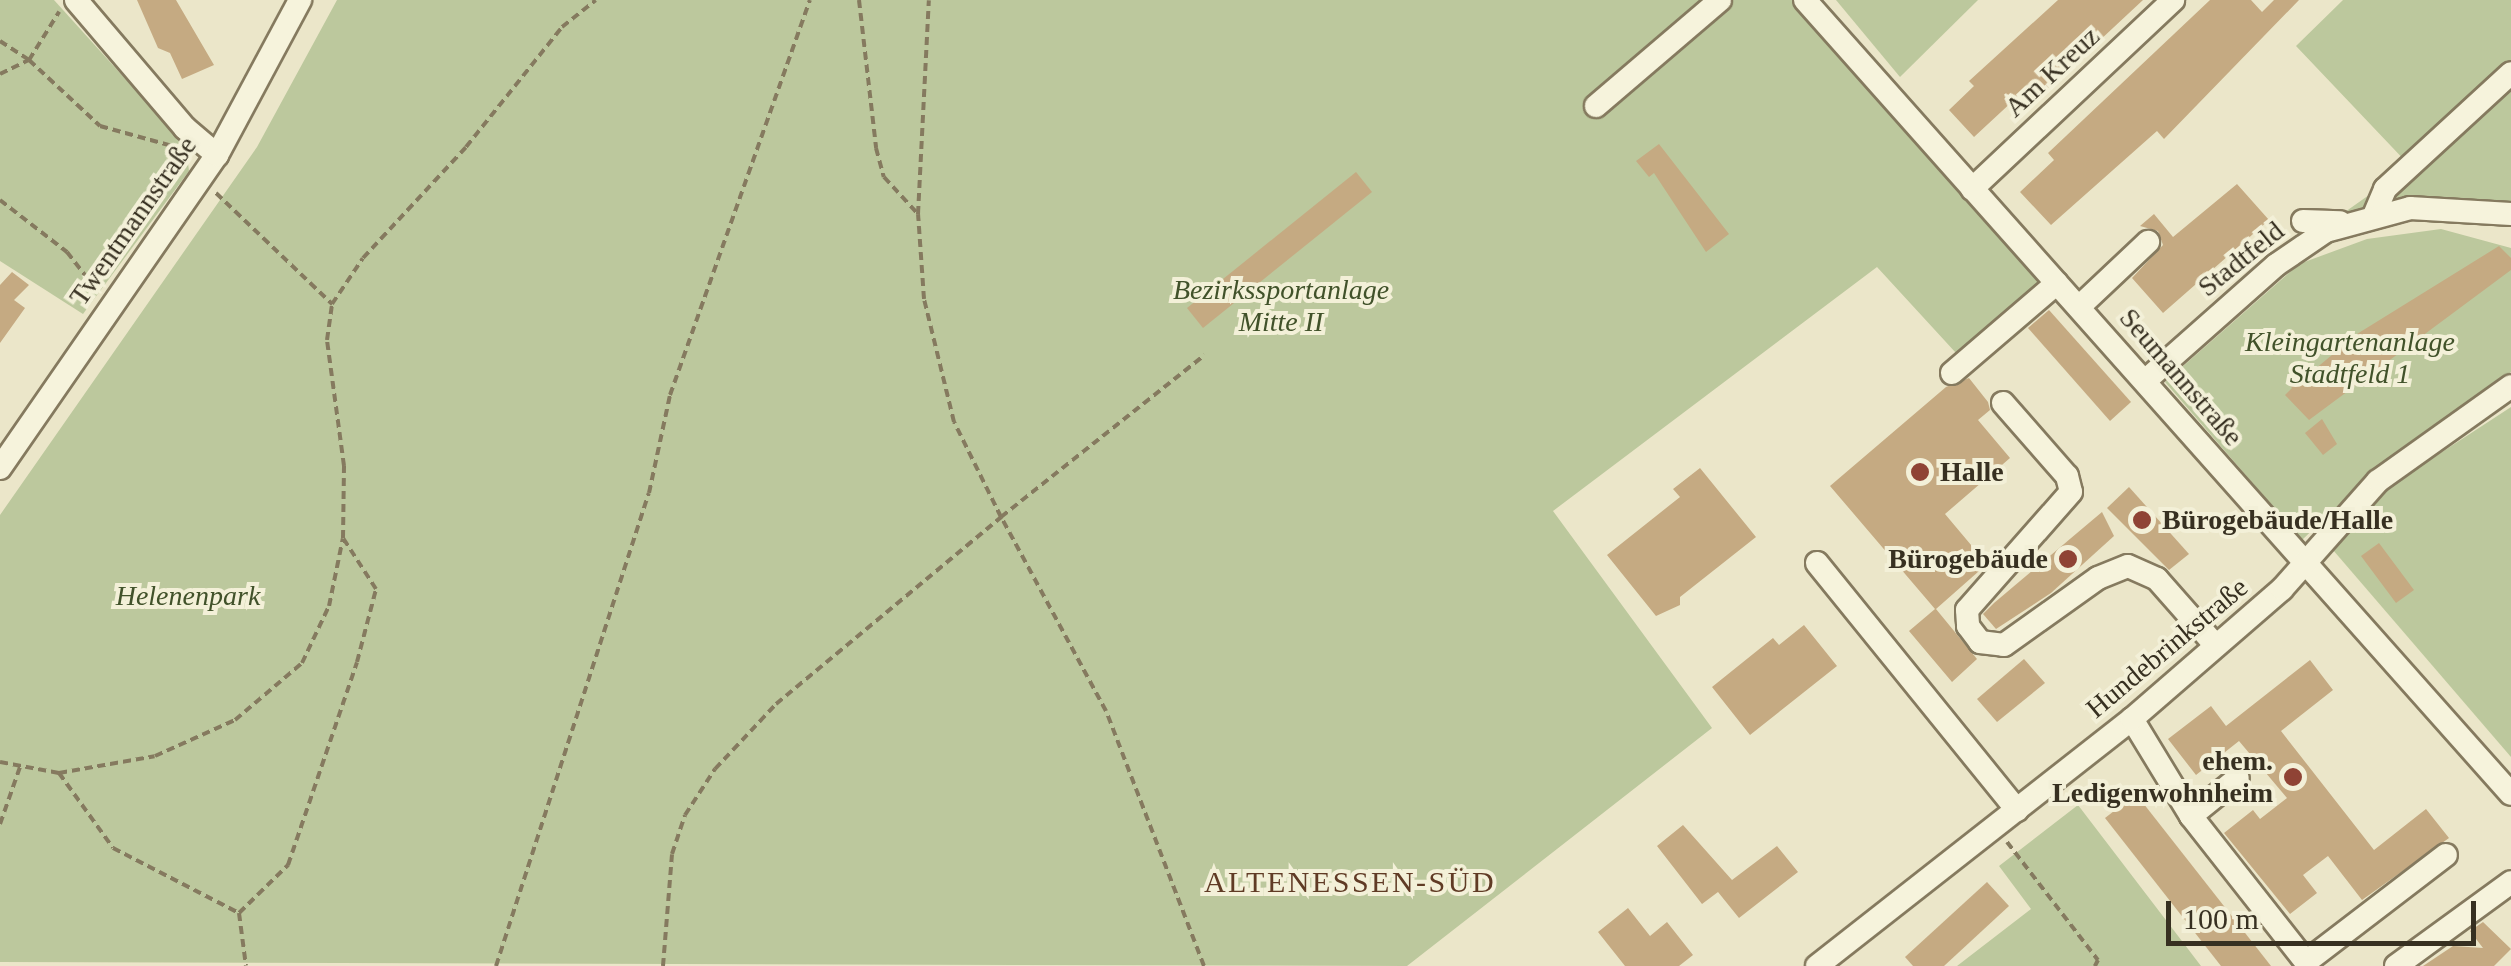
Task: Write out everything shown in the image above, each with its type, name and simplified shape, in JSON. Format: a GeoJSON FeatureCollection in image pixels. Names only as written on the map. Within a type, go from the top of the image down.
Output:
{"type":"FeatureCollection","features":[{"type":"Feature","properties":{"kind":"street"},"geometry":{"type":"LineString","coordinates":[[76,0],[211,150]]}},
{"type":"Feature","properties":{"kind":"street","name":"Twentmannstraße"},"geometry":{"type":"LineString","coordinates":[[0,468],[201,180],[211,150],[300,0]]}},
{"type":"Feature","properties":{"kind":"street"},"geometry":{"type":"LineString","coordinates":[[1596,106],[1720,0]]}},
{"type":"Feature","properties":{"kind":"street","name":"Seumannstraße"},"geometry":{"type":"LineString","coordinates":[[1804,0],[2511,794]]}},
{"type":"Feature","properties":{"kind":"street","name":"Am Kreuz"},"geometry":{"type":"LineString","coordinates":[[1972,188],[2173,0]]}},
{"type":"Feature","properties":{"kind":"street"},"geometry":{"type":"LineString","coordinates":[[2375,213],[2386,189],[2511,73]]}},
{"type":"Feature","properties":{"kind":"street","name":"Stadtfeld"},"geometry":{"type":"LineString","coordinates":[[2145,381],[2293,251],[2348,222],[2375,213],[2443,207],[2511,214]]}},
{"type":"Feature","properties":{"kind":"street"},"geometry":{"type":"LineString","coordinates":[[2302,220],[2348,222]]}},
{"type":"Feature","properties":{"kind":"street"},"geometry":{"type":"LineString","coordinates":[[2079,307],[2148,242]]}},
{"type":"Feature","properties":{"kind":"street"},"geometry":{"type":"LineString","coordinates":[[1952,372],[2057,282]]}},
{"type":"Feature","properties":{"kind":"street","name":"Hundebrinkstraße"},"geometry":{"type":"LineString","coordinates":[[1817,966],[2132,720],[2306,566],[2378,481],[2511,386]]}},
{"type":"Feature","properties":{"kind":"street"},"geometry":{"type":"LineString","coordinates":[[2004,402],[2068,476],[2072,492],[1968,610],[1968,626],[1980,642],[2004,645],[2098,578],[2128,566],[2157,579],[2216,646]]}},
{"type":"Feature","properties":{"kind":"street"},"geometry":{"type":"LineString","coordinates":[[1817,563],[2017,810]]}},
{"type":"Feature","properties":{"kind":"street"},"geometry":{"type":"LineString","coordinates":[[2132,720],[2191,816],[2306,962],[2446,855]]}},
{"type":"Feature","properties":{"kind":"street"},"geometry":{"type":"LineString","coordinates":[[2191,816],[2238,778]]}},
{"type":"Feature","properties":{"kind":"street"},"geometry":{"type":"LineString","coordinates":[[2396,966],[2511,882]]}},
{"type":"Feature","properties":{"kind":"path"},"geometry":{"type":"LineString","coordinates":[[0,74],[29,60],[68,0]]}},
{"type":"Feature","properties":{"kind":"path"},"geometry":{"type":"LineString","coordinates":[[0,762],[59,773],[134,763],[177,748],[268,696],[302,662],[320,631],[343,538],[344,466],[327,340],[332,304],[363,258],[466,147],[562,27],[596,0]]}},
{"type":"Feature","properties":{"kind":"path"},"geometry":{"type":"LineString","coordinates":[[496,966],[649,493],[670,395],[810,0]]}},
{"type":"Feature","properties":{"kind":"path"},"geometry":{"type":"LineString","coordinates":[[859,0],[876,148],[884,177],[918,214]]}},
{"type":"Feature","properties":{"kind":"path"},"geometry":{"type":"LineString","coordinates":[[929,0],[918,214],[924,299],[943,389],[1001,517],[1106,711],[1204,966]]}},
{"type":"Feature","properties":{"kind":"path"},"geometry":{"type":"LineString","coordinates":[[0,42],[29,60],[113,132],[156,146],[211,150]]}},
{"type":"Feature","properties":{"kind":"path"},"geometry":{"type":"LineString","coordinates":[[201,180],[332,304]]}},
{"type":"Feature","properties":{"kind":"path"},"geometry":{"type":"LineString","coordinates":[[0,200],[67,252],[110,306]]}},
{"type":"Feature","properties":{"kind":"path"},"geometry":{"type":"LineString","coordinates":[[663,966],[672,854],[685,815],[715,768],[776,704],[1204,354]]}},
{"type":"Feature","properties":{"kind":"path"},"geometry":{"type":"LineString","coordinates":[[239,913],[288,865],[358,662],[376,589],[343,538]]}},
{"type":"Feature","properties":{"kind":"path"},"geometry":{"type":"LineString","coordinates":[[0,824],[21,764]]}},
{"type":"Feature","properties":{"kind":"path"},"geometry":{"type":"LineString","coordinates":[[59,773],[113,848],[239,913]]}},
{"type":"Feature","properties":{"kind":"path"},"geometry":{"type":"LineString","coordinates":[[1995,827],[2098,960],[2095,966]]}},
{"type":"Feature","properties":{"kind":"path"},"geometry":{"type":"LineString","coordinates":[[239,913],[246,966]]}},
{"type":"Feature","properties":{"kind":"green space"},"geometry":{"type":"Polygon","coordinates":[[[0,0],[54,0],[186,146],[189,171],[83,314],[0,261],[0,0]]]}},
{"type":"Feature","properties":{"kind":"green space"},"geometry":{"type":"Polygon","coordinates":[[[337,0],[1798,0],[2046,276],[1956,353],[1877,267],[1553,511],[1712,728],[1407,966],[0,962],[0,515],[257,147],[337,0]]]}},
{"type":"Feature","properties":{"kind":"green space"},"geometry":{"type":"Polygon","coordinates":[[[1836,0],[1978,0],[1900,77],[1836,0]]]}},
{"type":"Feature","properties":{"kind":"green space"},"geometry":{"type":"Polygon","coordinates":[[[2343,0],[2511,0],[2511,206],[2345,212],[2410,166],[2296,46],[2343,0]]]}},
{"type":"Feature","properties":{"kind":"green space","name":"Kleingartenanlage Stadtfeld 1"},"geometry":{"type":"Polygon","coordinates":[[[2441,229],[2511,248],[2511,372],[2374,471],[2302,540],[2165,382],[2299,264],[2367,239],[2441,229]]]}},
{"type":"Feature","properties":{"kind":"green space"},"geometry":{"type":"Polygon","coordinates":[[[2511,407],[2511,757],[2333,550],[2387,488],[2511,407]]]}},
{"type":"Feature","properties":{"kind":"green space"},"geometry":{"type":"Polygon","coordinates":[[[2078,805],[2201,966],[1957,966],[2031,909],[1999,866],[2078,805]]]}},
{"type":"Feature","properties":{"kind":"building"},"geometry":{"type":"Polygon","coordinates":[[[137,0],[176,0],[214,65],[182,79],[170,53],[158,48],[137,0]]]}},
{"type":"Feature","properties":{"kind":"building"},"geometry":{"type":"Polygon","coordinates":[[[2058,0],[2143,0],[2025,110],[2015,99],[1974,137],[1949,110],[1974,86],[1969,81],[2058,0]]]}},
{"type":"Feature","properties":{"kind":"building"},"geometry":{"type":"Polygon","coordinates":[[[2210,0],[2251,0],[2262,12],[2274,0],[2299,0],[2164,139],[2157,131],[2051,225],[2020,192],[2054,160],[2048,153],[2210,0]]]}},
{"type":"Feature","properties":{"kind":"building"},"geometry":{"type":"Polygon","coordinates":[[[1659,144],[1729,234],[1706,252],[1654,173],[1649,177],[1636,161],[1659,144]]]}},
{"type":"Feature","properties":{"kind":"building"},"geometry":{"type":"Polygon","coordinates":[[[1356,172],[1372,192],[1203,328],[1187,308],[1356,172]]]}},
{"type":"Feature","properties":{"kind":"building"},"geometry":{"type":"Polygon","coordinates":[[[2237,184],[2269,220],[2163,313],[2132,278],[2163,245],[2158,231],[2140,226],[2154,214],[2173,237],[2237,184]]]}},
{"type":"Feature","properties":{"kind":"building"},"geometry":{"type":"Polygon","coordinates":[[[2499,246],[2511,258],[2511,270],[2309,420],[2285,395],[2292,388],[2286,381],[2309,363],[2314,370],[2357,334],[2499,246]]]}},
{"type":"Feature","properties":{"kind":"building"},"geometry":{"type":"Polygon","coordinates":[[[12,272],[29,285],[14,300],[25,308],[0,343],[0,285],[12,272]]]}},
{"type":"Feature","properties":{"kind":"building"},"geometry":{"type":"Polygon","coordinates":[[[2049,310],[2131,402],[2110,421],[2028,328],[2049,310]]]}},
{"type":"Feature","properties":{"kind":"building","name":"Halle"},"geometry":{"type":"Polygon","coordinates":[[[1969,378],[1990,410],[1978,420],[2010,458],[1945,514],[1987,564],[1936,609],[1977,659],[1952,682],[1909,631],[1935,609],[1830,486],[1946,387],[1969,378]]]}},
{"type":"Feature","properties":{"kind":"building"},"geometry":{"type":"Polygon","coordinates":[[[2322,419],[2337,444],[2323,455],[2305,433],[2322,419]]]}},
{"type":"Feature","properties":{"kind":"building"},"geometry":{"type":"Polygon","coordinates":[[[1700,468],[1756,537],[1680,597],[1680,605],[1656,616],[1607,555],[1680,497],[1673,489],[1700,468]]]}},
{"type":"Feature","properties":{"kind":"building","name":"Bürogebäude/Halle"},"geometry":{"type":"Polygon","coordinates":[[[2129,487],[2189,554],[2169,570],[2107,508],[2129,487]]]}},
{"type":"Feature","properties":{"kind":"building","name":"Bürogebäude"},"geometry":{"type":"Polygon","coordinates":[[[2102,512],[2114,536],[2051,593],[1996,629],[1983,614],[2102,512]]]}},
{"type":"Feature","properties":{"kind":"building"},"geometry":{"type":"Polygon","coordinates":[[[2379,543],[2414,590],[2396,603],[2361,556],[2379,543]]]}},
{"type":"Feature","properties":{"kind":"building"},"geometry":{"type":"Polygon","coordinates":[[[1804,625],[1837,666],[1750,735],[1712,687],[1773,638],[1779,645],[1804,625]]]}},
{"type":"Feature","properties":{"kind":"building"},"geometry":{"type":"Polygon","coordinates":[[[2024,659],[2045,683],[1997,722],[1977,699],[2024,659]]]}},
{"type":"Feature","properties":{"kind":"building","name":"ehem. Ledigenwohnheim"},"geometry":{"type":"Polygon","coordinates":[[[2310,660],[2333,690],[2281,731],[2374,850],[2426,809],[2449,838],[2362,900],[2328,856],[2303,875],[2317,893],[2290,914],[2224,833],[2253,810],[2260,819],[2287,798],[2239,741],[2196,775],[2168,739],[2211,706],[2226,726],[2310,660]]]}},
{"type":"Feature","properties":{"kind":"building"},"geometry":{"type":"Polygon","coordinates":[[[2136,794],[2271,966],[2221,966],[2105,818],[2136,794]]]}},
{"type":"Feature","properties":{"kind":"building"},"geometry":{"type":"Polygon","coordinates":[[[1683,825],[1732,880],[1777,846],[1798,872],[1739,918],[1718,892],[1702,904],[1657,846],[1683,825]]]}},
{"type":"Feature","properties":{"kind":"building"},"geometry":{"type":"Polygon","coordinates":[[[1987,882],[2009,906],[1944,966],[1913,966],[1905,957],[1987,882]]]}},
{"type":"Feature","properties":{"kind":"building"},"geometry":{"type":"Polygon","coordinates":[[[1628,908],[1650,936],[1667,922],[1693,955],[1679,966],[1625,966],[1598,932],[1628,908]]]}},
{"type":"Feature","properties":{"kind":"building"},"geometry":{"type":"Polygon","coordinates":[[[2483,922],[2511,949],[2494,966],[2423,966],[2453,946],[2483,948],[2470,931],[2483,922]]]}},
{"type":"Feature","properties":{"kind":"place","name":"Halle"},"geometry":{"type":"Point","coordinates":[1920,472]}},
{"type":"Feature","properties":{"kind":"place","name":"Bürogebäude/Halle"},"geometry":{"type":"Point","coordinates":[2142,520]}},
{"type":"Feature","properties":{"kind":"place","name":"Bürogebäude"},"geometry":{"type":"Point","coordinates":[2068,559]}},
{"type":"Feature","properties":{"kind":"place","name":"ehem. Ledigenwohnheim"},"geometry":{"type":"Point","coordinates":[2293,777]}},
{"type":"Feature","properties":{"kind":"district","name":"ALTENESSEN-SÜD"},"geometry":{"type":"Point","coordinates":[1350,882]}},
{"type":"Feature","properties":{"kind":"park label","name":"Bezirkssportanlage Mitte II"},"geometry":{"type":"Point","coordinates":[1281,306]}},
{"type":"Feature","properties":{"kind":"park label","name":"Helenenpark"},"geometry":{"type":"Point","coordinates":[188,596]}}]}
